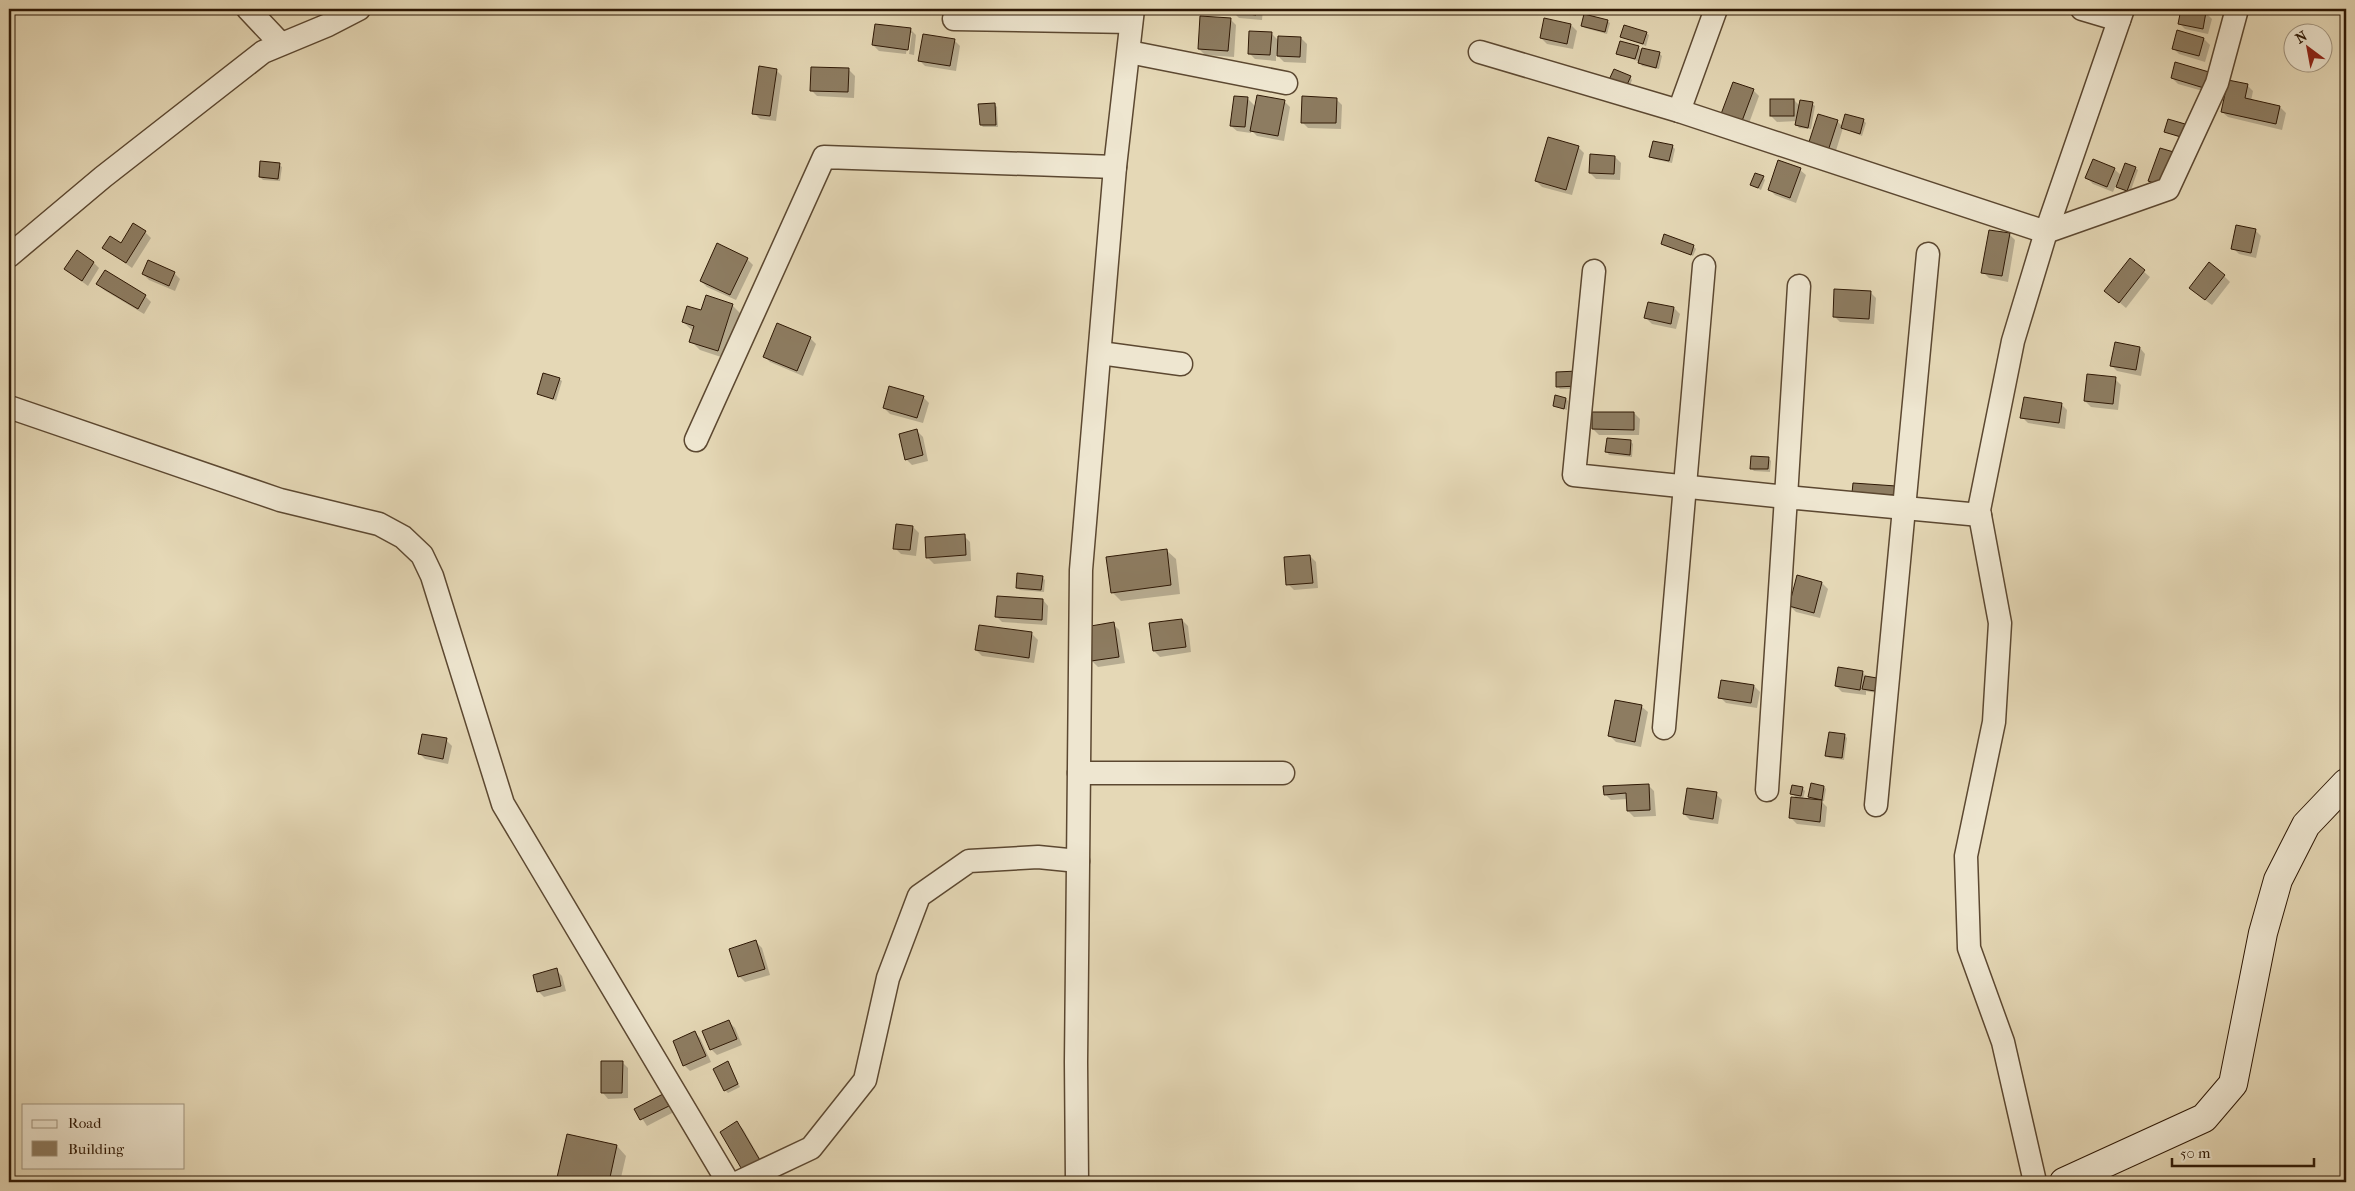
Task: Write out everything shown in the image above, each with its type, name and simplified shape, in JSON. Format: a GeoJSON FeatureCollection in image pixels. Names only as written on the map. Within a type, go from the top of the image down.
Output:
{"type":"FeatureCollection","features":[{"type":"Feature","properties":{"kind":"street"},"geometry":{"type":"LineString","coordinates":[[248,9],[281,44]]}},
{"type":"Feature","properties":{"kind":"street"},"geometry":{"type":"LineString","coordinates":[[9,256],[103,178],[263,52],[328,25],[360,9]]}},
{"type":"Feature","properties":{"kind":"street"},"geometry":{"type":"LineString","coordinates":[[1679,111],[1716,9]]}},
{"type":"Feature","properties":{"kind":"street"},"geometry":{"type":"LineString","coordinates":[[2035,1182],[2003,1042],[1969,948],[1966,856],[1994,722],[2000,623],[1980,515],[2013,341],[2046,232],[2121,14],[2082,9]]}},
{"type":"Feature","properties":{"kind":"street"},"geometry":{"type":"LineString","coordinates":[[1480,52],[1679,111],[2046,232],[2168,189],[2216,83],[2237,9]]}},
{"type":"Feature","properties":{"kind":"street"},"geometry":{"type":"LineString","coordinates":[[954,19],[1132,15],[1115,167],[1081,570],[1077,1182]]}},
{"type":"Feature","properties":{"kind":"street"},"geometry":{"type":"LineString","coordinates":[[1128,52],[1286,83]]}},
{"type":"Feature","properties":{"kind":"street"},"geometry":{"type":"LineString","coordinates":[[696,440],[824,157],[1115,167]]}},
{"type":"Feature","properties":{"kind":"street"},"geometry":{"type":"LineString","coordinates":[[1876,805],[1928,254]]}},
{"type":"Feature","properties":{"kind":"street"},"geometry":{"type":"LineString","coordinates":[[1664,728],[1704,266]]}},
{"type":"Feature","properties":{"kind":"street"},"geometry":{"type":"LineString","coordinates":[[1594,271],[1574,475],[1980,515]]}},
{"type":"Feature","properties":{"kind":"street"},"geometry":{"type":"LineString","coordinates":[[1768,790],[1799,286]]}},
{"type":"Feature","properties":{"kind":"street"},"geometry":{"type":"LineString","coordinates":[[1100,353],[1181,364]]}},
{"type":"Feature","properties":{"kind":"street"},"geometry":{"type":"LineString","coordinates":[[9,407],[280,500],[378,524],[403,537],[422,555],[432,576],[503,804],[728,1182]]}},
{"type":"Feature","properties":{"kind":"street"},"geometry":{"type":"LineString","coordinates":[[1079,772],[1283,773]]}},
{"type":"Feature","properties":{"kind":"street"},"geometry":{"type":"LineString","coordinates":[[2064,1182],[2204,1118],[2233,1084],[2263,933],[2278,880],[2306,825],[2346,783]]}},
{"type":"Feature","properties":{"kind":"street"},"geometry":{"type":"LineString","coordinates":[[740,1182],[811,1148],[865,1080],[888,978],[919,896],[969,861],[1038,857],[1078,862]]}},
{"type":"Feature","properties":{"kind":"building"},"geometry":{"type":"Polygon","coordinates":[[[1232,9],[1257,9],[1256,15],[1232,12],[1232,9]]]}},
{"type":"Feature","properties":{"kind":"building"},"geometry":{"type":"Polygon","coordinates":[[[2181,9],[2206,12],[2203,29],[2178,24],[2181,9]]]}},
{"type":"Feature","properties":{"kind":"building"},"geometry":{"type":"Polygon","coordinates":[[[1584,14],[1608,20],[1605,32],[1581,26],[1584,14]]]}},
{"type":"Feature","properties":{"kind":"building"},"geometry":{"type":"Polygon","coordinates":[[[1200,16],[1231,18],[1228,51],[1198,49],[1200,16]]]}},
{"type":"Feature","properties":{"kind":"building"},"geometry":{"type":"Polygon","coordinates":[[[1544,18],[1571,24],[1567,44],[1540,38],[1544,18]]]}},
{"type":"Feature","properties":{"kind":"building"},"geometry":{"type":"Polygon","coordinates":[[[875,24],[911,28],[908,50],[872,45],[875,24]]]}},
{"type":"Feature","properties":{"kind":"building"},"geometry":{"type":"Polygon","coordinates":[[[1624,25],[1647,32],[1643,44],[1620,37],[1624,25]]]}},
{"type":"Feature","properties":{"kind":"building"},"geometry":{"type":"Polygon","coordinates":[[[2177,30],[2204,38],[2199,56],[2172,49],[2177,30]]]}},
{"type":"Feature","properties":{"kind":"building"},"geometry":{"type":"Polygon","coordinates":[[[1249,31],[1272,32],[1270,55],[1248,54],[1249,31]]]}},
{"type":"Feature","properties":{"kind":"building"},"geometry":{"type":"Polygon","coordinates":[[[923,34],[955,39],[950,66],[918,61],[923,34]]]}},
{"type":"Feature","properties":{"kind":"building"},"geometry":{"type":"Polygon","coordinates":[[[1278,36],[1301,37],[1300,57],[1277,56],[1278,36]]]}},
{"type":"Feature","properties":{"kind":"building"},"geometry":{"type":"Polygon","coordinates":[[[1620,41],[1639,46],[1635,59],[1616,54],[1620,41]]]}},
{"type":"Feature","properties":{"kind":"building"},"geometry":{"type":"Polygon","coordinates":[[[1642,48],[1660,52],[1656,68],[1638,63],[1642,48]]]}},
{"type":"Feature","properties":{"kind":"building"},"geometry":{"type":"Polygon","coordinates":[[[2175,62],[2209,72],[2204,88],[2171,78],[2175,62]]]}},
{"type":"Feature","properties":{"kind":"building"},"geometry":{"type":"Polygon","coordinates":[[[759,66],[777,69],[770,116],[752,114],[759,66]]]}},
{"type":"Feature","properties":{"kind":"building"},"geometry":{"type":"Polygon","coordinates":[[[811,67],[849,68],[848,92],[810,91],[811,67]]]}},
{"type":"Feature","properties":{"kind":"building"},"geometry":{"type":"Polygon","coordinates":[[[1614,69],[1631,76],[1625,89],[1608,82],[1614,69]]]}},
{"type":"Feature","properties":{"kind":"building"},"geometry":{"type":"Polygon","coordinates":[[[2228,80],[2248,84],[2245,98],[2280,106],[2276,124],[2221,112],[2228,80]]]}},
{"type":"Feature","properties":{"kind":"building"},"geometry":{"type":"Polygon","coordinates":[[[1733,82],[1754,89],[1742,121],[1721,114],[1733,82]]]}},
{"type":"Feature","properties":{"kind":"building"},"geometry":{"type":"Polygon","coordinates":[[[1257,95],[1285,100],[1278,136],[1250,131],[1257,95]]]}},
{"type":"Feature","properties":{"kind":"building"},"geometry":{"type":"Polygon","coordinates":[[[1234,96],[1248,97],[1245,127],[1230,126],[1234,96]]]}},
{"type":"Feature","properties":{"kind":"building"},"geometry":{"type":"Polygon","coordinates":[[[1302,96],[1337,98],[1336,123],[1301,123],[1302,96]]]}},
{"type":"Feature","properties":{"kind":"building"},"geometry":{"type":"Polygon","coordinates":[[[1770,99],[1794,99],[1794,116],[1770,116],[1770,99]]]}},
{"type":"Feature","properties":{"kind":"building"},"geometry":{"type":"Polygon","coordinates":[[[1800,100],[1813,102],[1808,128],[1795,125],[1800,100]]]}},
{"type":"Feature","properties":{"kind":"building"},"geometry":{"type":"Polygon","coordinates":[[[995,103],[996,125],[980,125],[978,104],[995,103]]]}},
{"type":"Feature","properties":{"kind":"building"},"geometry":{"type":"Polygon","coordinates":[[[1818,114],[1838,120],[1828,151],[1808,145],[1818,114]]]}},
{"type":"Feature","properties":{"kind":"building"},"geometry":{"type":"Polygon","coordinates":[[[1845,114],[1864,119],[1860,134],[1841,128],[1845,114]]]}},
{"type":"Feature","properties":{"kind":"building"},"geometry":{"type":"Polygon","coordinates":[[[2168,119],[2185,124],[2181,137],[2164,132],[2168,119]]]}},
{"type":"Feature","properties":{"kind":"building"},"geometry":{"type":"Polygon","coordinates":[[[1548,137],[1579,146],[1566,190],[1535,181],[1548,137]]]}},
{"type":"Feature","properties":{"kind":"building"},"geometry":{"type":"Polygon","coordinates":[[[1653,141],[1673,145],[1669,161],[1649,157],[1653,141]]]}},
{"type":"Feature","properties":{"kind":"building"},"geometry":{"type":"Polygon","coordinates":[[[2160,148],[2177,153],[2165,187],[2148,181],[2160,148]]]}},
{"type":"Feature","properties":{"kind":"building"},"geometry":{"type":"Polygon","coordinates":[[[1590,154],[1615,156],[1614,174],[1589,173],[1590,154]]]}},
{"type":"Feature","properties":{"kind":"building"},"geometry":{"type":"Polygon","coordinates":[[[2093,159],[2115,168],[2107,187],[2085,178],[2093,159]]]}},
{"type":"Feature","properties":{"kind":"building"},"geometry":{"type":"Polygon","coordinates":[[[1778,160],[1801,168],[1790,198],[1768,190],[1778,160]]]}},
{"type":"Feature","properties":{"kind":"building"},"geometry":{"type":"Polygon","coordinates":[[[260,161],[280,163],[278,179],[259,177],[260,161]]]}},
{"type":"Feature","properties":{"kind":"building"},"geometry":{"type":"Polygon","coordinates":[[[2125,163],[2136,167],[2127,191],[2116,187],[2125,163]]]}},
{"type":"Feature","properties":{"kind":"building"},"geometry":{"type":"Polygon","coordinates":[[[1755,173],[1764,176],[1758,188],[1750,185],[1755,173]]]}},
{"type":"Feature","properties":{"kind":"building"},"geometry":{"type":"Polygon","coordinates":[[[133,223],[146,231],[126,263],[102,248],[110,236],[121,243],[133,223]]]}},
{"type":"Feature","properties":{"kind":"building"},"geometry":{"type":"Polygon","coordinates":[[[2236,225],[2256,229],[2251,253],[2231,249],[2236,225]]]}},
{"type":"Feature","properties":{"kind":"building"},"geometry":{"type":"Polygon","coordinates":[[[1989,230],[2010,233],[2002,276],[1981,273],[1989,230]]]}},
{"type":"Feature","properties":{"kind":"building"},"geometry":{"type":"Polygon","coordinates":[[[1664,234],[1694,245],[1691,255],[1661,244],[1664,234]]]}},
{"type":"Feature","properties":{"kind":"building"},"geometry":{"type":"Polygon","coordinates":[[[717,243],[748,258],[730,295],[700,281],[717,243]]]}},
{"type":"Feature","properties":{"kind":"building"},"geometry":{"type":"Polygon","coordinates":[[[77,250],[94,262],[82,281],[64,269],[77,250]]]}},
{"type":"Feature","properties":{"kind":"building"},"geometry":{"type":"Polygon","coordinates":[[[2130,258],[2145,270],[2119,303],[2104,291],[2130,258]]]}},
{"type":"Feature","properties":{"kind":"building"},"geometry":{"type":"Polygon","coordinates":[[[148,260],[175,272],[169,286],[142,274],[148,260]]]}},
{"type":"Feature","properties":{"kind":"building"},"geometry":{"type":"Polygon","coordinates":[[[2209,262],[2225,275],[2205,300],[2189,288],[2209,262]]]}},
{"type":"Feature","properties":{"kind":"building"},"geometry":{"type":"Polygon","coordinates":[[[105,270],[146,295],[138,309],[96,284],[105,270]]]}},
{"type":"Feature","properties":{"kind":"building"},"geometry":{"type":"Polygon","coordinates":[[[1834,289],[1871,291],[1869,319],[1833,317],[1834,289]]]}},
{"type":"Feature","properties":{"kind":"building"},"geometry":{"type":"Polygon","coordinates":[[[706,295],[733,304],[718,351],[689,342],[694,326],[682,322],[687,306],[701,310],[706,295]]]}},
{"type":"Feature","properties":{"kind":"building"},"geometry":{"type":"Polygon","coordinates":[[[1648,302],[1674,307],[1671,324],[1644,318],[1648,302]]]}},
{"type":"Feature","properties":{"kind":"building"},"geometry":{"type":"Polygon","coordinates":[[[777,323],[811,337],[797,371],[763,357],[777,323]]]}},
{"type":"Feature","properties":{"kind":"building"},"geometry":{"type":"Polygon","coordinates":[[[2115,342],[2140,347],[2136,370],[2110,366],[2115,342]]]}},
{"type":"Feature","properties":{"kind":"building"},"geometry":{"type":"Polygon","coordinates":[[[1578,371],[1578,386],[1556,387],[1556,372],[1578,371]]]}},
{"type":"Feature","properties":{"kind":"building"},"geometry":{"type":"Polygon","coordinates":[[[543,373],[560,378],[553,399],[537,394],[543,373]]]}},
{"type":"Feature","properties":{"kind":"building"},"geometry":{"type":"Polygon","coordinates":[[[2087,374],[2116,377],[2113,404],[2084,401],[2087,374]]]}},
{"type":"Feature","properties":{"kind":"building"},"geometry":{"type":"Polygon","coordinates":[[[889,386],[924,396],[917,418],[883,408],[889,386]]]}},
{"type":"Feature","properties":{"kind":"building"},"geometry":{"type":"Polygon","coordinates":[[[1555,395],[1566,398],[1564,409],[1553,406],[1555,395]]]}},
{"type":"Feature","properties":{"kind":"building"},"geometry":{"type":"Polygon","coordinates":[[[2024,397],[2062,403],[2059,423],[2020,418],[2024,397]]]}},
{"type":"Feature","properties":{"kind":"building"},"geometry":{"type":"Polygon","coordinates":[[[1592,412],[1634,412],[1634,430],[1592,429],[1592,412]]]}},
{"type":"Feature","properties":{"kind":"building"},"geometry":{"type":"Polygon","coordinates":[[[917,429],[923,455],[905,460],[899,434],[917,429]]]}},
{"type":"Feature","properties":{"kind":"building"},"geometry":{"type":"Polygon","coordinates":[[[1607,438],[1631,440],[1630,455],[1605,452],[1607,438]]]}},
{"type":"Feature","properties":{"kind":"building"},"geometry":{"type":"Polygon","coordinates":[[[1751,456],[1769,457],[1768,469],[1750,469],[1751,456]]]}},
{"type":"Feature","properties":{"kind":"building"},"geometry":{"type":"Polygon","coordinates":[[[1853,483],[1896,486],[1896,495],[1852,493],[1853,483]]]}},
{"type":"Feature","properties":{"kind":"building"},"geometry":{"type":"Polygon","coordinates":[[[896,524],[913,526],[910,550],[893,549],[896,524]]]}},
{"type":"Feature","properties":{"kind":"building"},"geometry":{"type":"Polygon","coordinates":[[[965,534],[966,555],[926,558],[925,537],[965,534]]]}},
{"type":"Feature","properties":{"kind":"building"},"geometry":{"type":"Polygon","coordinates":[[[1167,549],[1171,585],[1111,593],[1106,557],[1167,549]]]}},
{"type":"Feature","properties":{"kind":"building"},"geometry":{"type":"Polygon","coordinates":[[[1310,555],[1313,583],[1286,585],[1284,557],[1310,555]]]}},
{"type":"Feature","properties":{"kind":"building"},"geometry":{"type":"Polygon","coordinates":[[[1017,573],[1043,576],[1041,590],[1016,588],[1017,573]]]}},
{"type":"Feature","properties":{"kind":"building"},"geometry":{"type":"Polygon","coordinates":[[[1797,575],[1822,582],[1814,613],[1789,606],[1797,575]]]}},
{"type":"Feature","properties":{"kind":"building"},"geometry":{"type":"Polygon","coordinates":[[[997,596],[1043,599],[1042,620],[995,617],[997,596]]]}},
{"type":"Feature","properties":{"kind":"building"},"geometry":{"type":"Polygon","coordinates":[[[1182,619],[1186,647],[1153,651],[1149,623],[1182,619]]]}},
{"type":"Feature","properties":{"kind":"building"},"geometry":{"type":"Polygon","coordinates":[[[1114,622],[1119,657],[1091,661],[1085,627],[1114,622]]]}},
{"type":"Feature","properties":{"kind":"building"},"geometry":{"type":"Polygon","coordinates":[[[979,625],[1032,632],[1029,658],[975,650],[979,625]]]}},
{"type":"Feature","properties":{"kind":"building"},"geometry":{"type":"Polygon","coordinates":[[[1838,667],[1863,671],[1860,690],[1835,686],[1838,667]]]}},
{"type":"Feature","properties":{"kind":"building"},"geometry":{"type":"Polygon","coordinates":[[[1865,676],[1877,678],[1875,691],[1862,689],[1865,676]]]}},
{"type":"Feature","properties":{"kind":"building"},"geometry":{"type":"Polygon","coordinates":[[[1721,680],[1754,685],[1751,703],[1718,698],[1721,680]]]}},
{"type":"Feature","properties":{"kind":"building"},"geometry":{"type":"Polygon","coordinates":[[[1615,700],[1642,705],[1635,742],[1608,736],[1615,700]]]}},
{"type":"Feature","properties":{"kind":"building"},"geometry":{"type":"Polygon","coordinates":[[[1829,732],[1845,734],[1842,758],[1825,756],[1829,732]]]}},
{"type":"Feature","properties":{"kind":"building"},"geometry":{"type":"Polygon","coordinates":[[[422,734],[447,738],[443,759],[418,754],[422,734]]]}},
{"type":"Feature","properties":{"kind":"building"},"geometry":{"type":"Polygon","coordinates":[[[1811,783],[1824,786],[1822,800],[1808,797],[1811,783]]]}},
{"type":"Feature","properties":{"kind":"building"},"geometry":{"type":"Polygon","coordinates":[[[1649,784],[1650,810],[1627,811],[1626,793],[1604,795],[1603,786],[1649,784]]]}},
{"type":"Feature","properties":{"kind":"building"},"geometry":{"type":"Polygon","coordinates":[[[1792,785],[1803,787],[1801,796],[1790,794],[1792,785]]]}},
{"type":"Feature","properties":{"kind":"building"},"geometry":{"type":"Polygon","coordinates":[[[1687,788],[1717,792],[1713,819],[1683,814],[1687,788]]]}},
{"type":"Feature","properties":{"kind":"building"},"geometry":{"type":"Polygon","coordinates":[[[1791,797],[1822,800],[1820,822],[1789,818],[1791,797]]]}},
{"type":"Feature","properties":{"kind":"building"},"geometry":{"type":"Polygon","coordinates":[[[756,940],[765,969],[738,977],[729,949],[756,940]]]}},
{"type":"Feature","properties":{"kind":"building"},"geometry":{"type":"Polygon","coordinates":[[[557,968],[561,986],[537,992],[533,975],[557,968]]]}},
{"type":"Feature","properties":{"kind":"building"},"geometry":{"type":"Polygon","coordinates":[[[729,1020],[737,1039],[710,1050],[702,1031],[729,1020]]]}},
{"type":"Feature","properties":{"kind":"building"},"geometry":{"type":"Polygon","coordinates":[[[695,1031],[706,1056],[683,1066],[673,1041],[695,1031]]]}},
{"type":"Feature","properties":{"kind":"building"},"geometry":{"type":"Polygon","coordinates":[[[601,1061],[623,1061],[622,1093],[601,1093],[601,1061]]]}},
{"type":"Feature","properties":{"kind":"building"},"geometry":{"type":"Polygon","coordinates":[[[728,1061],[738,1084],[724,1091],[713,1069],[728,1061]]]}},
{"type":"Feature","properties":{"kind":"building"},"geometry":{"type":"Polygon","coordinates":[[[663,1094],[669,1106],[640,1120],[634,1109],[663,1094]]]}},
{"type":"Feature","properties":{"kind":"building"},"geometry":{"type":"Polygon","coordinates":[[[737,1121],[761,1162],[744,1173],[720,1132],[737,1121]]]}},
{"type":"Feature","properties":{"kind":"building"},"geometry":{"type":"Polygon","coordinates":[[[567,1134],[617,1145],[609,1182],[556,1182],[567,1134]]]}}]}
